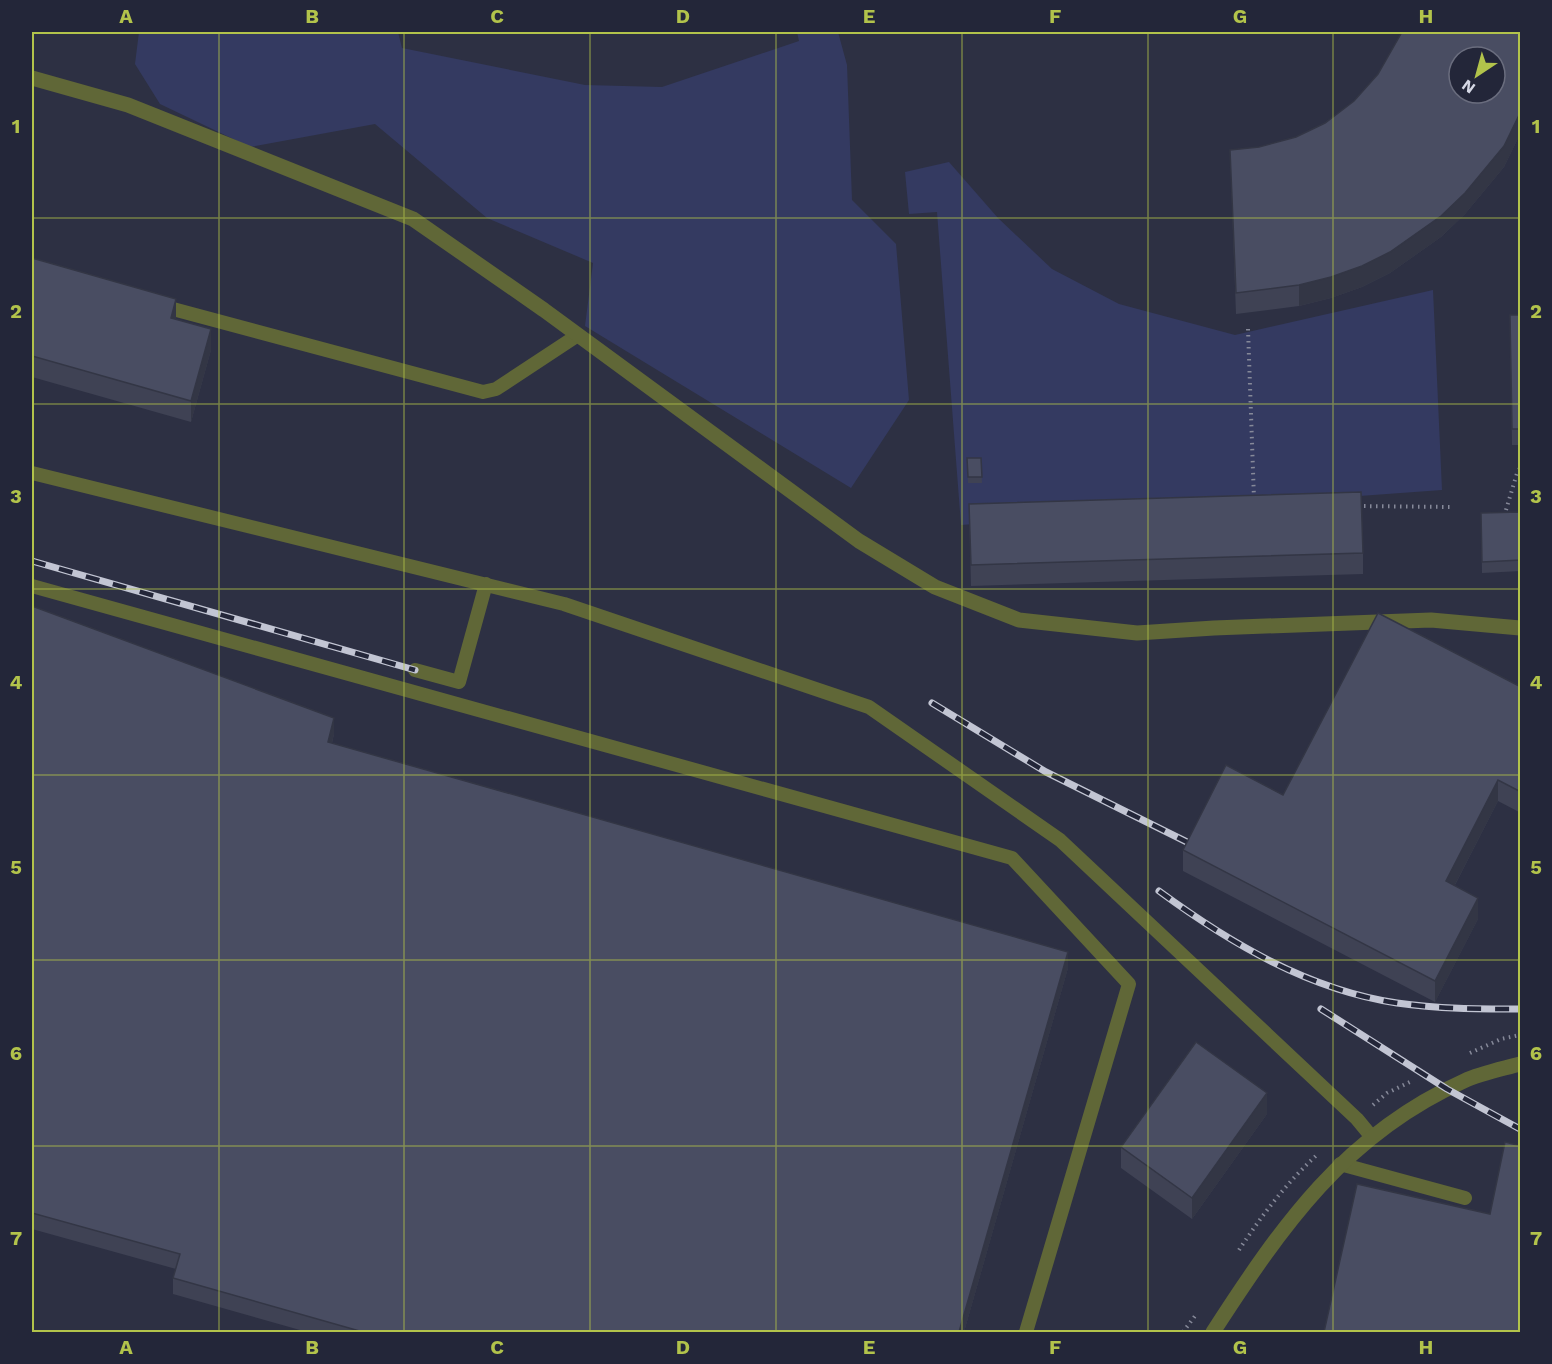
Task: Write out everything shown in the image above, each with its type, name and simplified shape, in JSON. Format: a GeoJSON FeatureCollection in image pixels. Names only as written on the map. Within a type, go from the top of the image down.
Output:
{"type":"FeatureCollection","features":[{"type":"Feature","properties":{"kind":"street"},"geometry":{"type":"LineString","coordinates":[[32,78],[128,105],[413,219],[579,335],[859,541],[935,587],[1019,620],[1137,633],[1431,620],[1521,628]]}},
{"type":"Feature","properties":{"kind":"street"},"geometry":{"type":"LineString","coordinates":[[1213,1332],[1280,1234],[1312,1194],[1371,1136],[1425,1101],[1466,1080],[1521,1064]]}},
{"type":"Feature","properties":{"kind":"lane"},"geometry":{"type":"LineString","coordinates":[[147,302],[483,392],[496,389],[579,335]]}},
{"type":"Feature","properties":{"kind":"lane"},"geometry":{"type":"LineString","coordinates":[[32,473],[564,604],[869,707],[1060,840],[1357,1119],[1371,1136]]}},
{"type":"Feature","properties":{"kind":"lane"},"geometry":{"type":"LineString","coordinates":[[415,670],[459,682],[486,584]]}},
{"type":"Feature","properties":{"kind":"lane"},"geometry":{"type":"LineString","coordinates":[[32,586],[1012,858],[1129,984],[1026,1332]]}},
{"type":"Feature","properties":{"kind":"lane"},"geometry":{"type":"LineString","coordinates":[[1340,1164],[1465,1198]]}},
{"type":"Feature","properties":{"kind":"path"},"geometry":{"type":"LineString","coordinates":[[1248,329],[1254,504]]}},
{"type":"Feature","properties":{"kind":"path"},"geometry":{"type":"LineString","coordinates":[[1506,510],[1518,470],[1521,470]]}},
{"type":"Feature","properties":{"kind":"path"},"geometry":{"type":"LineString","coordinates":[[1358,506],[1450,507]]}},
{"type":"Feature","properties":{"kind":"shaded area"},"geometry":{"type":"Polygon","coordinates":[[[139,32],[398,32],[402,48],[585,85],[662,87],[799,41],[797,32],[838,32],[847,65],[852,200],[896,244],[909,400],[851,488],[585,326],[593,263],[487,218],[375,124],[250,147],[160,104],[135,64],[139,32]]]}},
{"type":"Feature","properties":{"kind":"shaded area"},"geometry":{"type":"Polygon","coordinates":[[[949,162],[998,218],[1052,269],[1119,304],[1235,335],[1433,290],[1442,490],[961,525],[937,212],[909,214],[905,172],[949,162]]]}},
{"type":"Feature","properties":{"kind":"building"},"geometry":{"type":"Polygon","coordinates":[[[1402,32],[1521,32],[1521,111],[1504,146],[1465,193],[1441,216],[1390,252],[1362,266],[1299,285],[1236,293],[1230,150],[1259,147],[1296,137],[1325,123],[1354,101],[1378,74],[1402,32]]]}},
{"type":"Feature","properties":{"kind":"building"},"geometry":{"type":"Polygon","coordinates":[[[32,258],[176,299],[171,318],[211,329],[191,401],[32,356],[32,258]]]}},
{"type":"Feature","properties":{"kind":"building"},"geometry":{"type":"Polygon","coordinates":[[[1510,315],[1521,315],[1521,429],[1512,429],[1510,315]]]}},
{"type":"Feature","properties":{"kind":"building"},"geometry":{"type":"Polygon","coordinates":[[[967,458],[981,458],[982,477],[968,477],[967,458]]]}},
{"type":"Feature","properties":{"kind":"building"},"geometry":{"type":"Polygon","coordinates":[[[1361,492],[1363,553],[971,565],[969,504],[1361,492]]]}},
{"type":"Feature","properties":{"kind":"building"},"geometry":{"type":"Polygon","coordinates":[[[1520,512],[1521,560],[1482,562],[1481,513],[1520,512]]]}},
{"type":"Feature","properties":{"kind":"building"},"geometry":{"type":"Polygon","coordinates":[[[32,606],[334,718],[328,742],[1068,952],[959,1332],[363,1332],[173,1278],[180,1254],[32,1213],[32,606]]]}},
{"type":"Feature","properties":{"kind":"building"},"geometry":{"type":"Polygon","coordinates":[[[1378,613],[1521,687],[1521,792],[1498,780],[1446,881],[1478,898],[1435,981],[1183,850],[1226,765],[1283,795],[1378,613]]]}},
{"type":"Feature","properties":{"kind":"building"},"geometry":{"type":"Polygon","coordinates":[[[1196,1042],[1267,1093],[1192,1198],[1121,1147],[1196,1042]]]}},
{"type":"Feature","properties":{"kind":"building"},"geometry":{"type":"Polygon","coordinates":[[[1505,1142],[1521,1146],[1521,1332],[1324,1332],[1357,1184],[1490,1214],[1505,1142]]]}},
{"type":"Feature","properties":{"kind":"railway"},"geometry":{"type":"LineString","coordinates":[[32,561],[415,670]]}},
{"type":"Feature","properties":{"kind":"railway"},"geometry":{"type":"LineString","coordinates":[[932,703],[1046,772],[1195,846]]}},
{"type":"Feature","properties":{"kind":"railway"},"geometry":{"type":"LineString","coordinates":[[1159,891],[1242,946],[1302,976],[1333,987],[1364,997],[1412,1005],[1520,1009]]}},
{"type":"Feature","properties":{"kind":"railway"},"geometry":{"type":"LineString","coordinates":[[1321,1009],[1447,1089],[1520,1129]]}}]}
